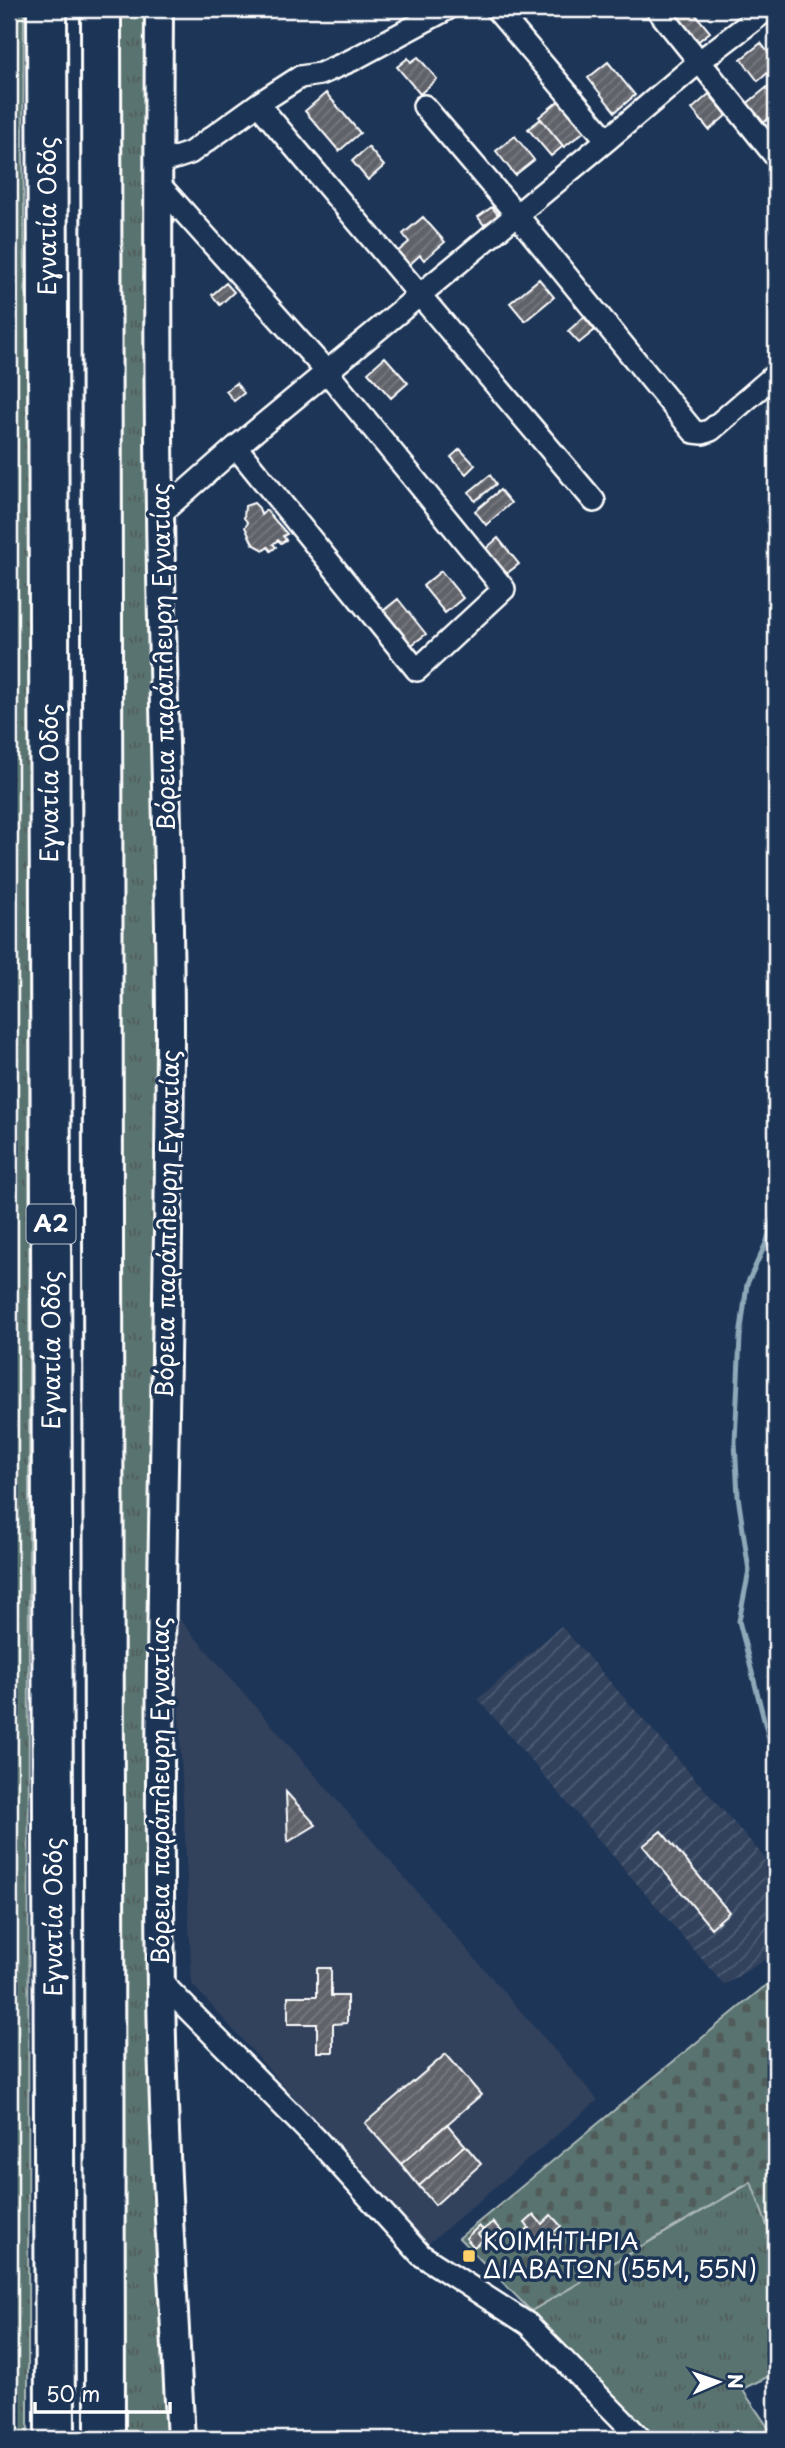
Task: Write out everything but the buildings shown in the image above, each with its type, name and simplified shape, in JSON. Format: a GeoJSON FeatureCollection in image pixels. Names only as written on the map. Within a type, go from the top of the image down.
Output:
{"type":"FeatureCollection","features":[{"type":"Feature","properties":{"kind":"highway","name":"Εγνατία Οδός"},"geometry":{"type":"LineString","coordinates":[[47,9],[55,2439]]}},
{"type":"Feature","properties":{"kind":"highway","name":"Εγνατία Οδός"},"geometry":{"type":"LineString","coordinates":[[101,9],[105,2439]]}},
{"type":"Feature","properties":{"kind":"street","name":"Βόρεια παράπλευρη Εγνατίας"},"geometry":{"type":"LineString","coordinates":[[159,9],[157,170],[160,514],[170,934],[160,1666],[161,1982],[163,2085],[181,2439]]}},
{"type":"Feature","properties":{"kind":"street"},"geometry":{"type":"LineString","coordinates":[[236,447],[417,670],[504,589],[157,170],[172,159],[190,153],[300,77],[320,74],[344,64],[447,9]]}},
{"type":"Feature","properties":{"kind":"street"},"geometry":{"type":"LineString","coordinates":[[496,9],[607,140]]}},
{"type":"Feature","properties":{"kind":"street"},"geometry":{"type":"LineString","coordinates":[[657,9],[776,157]]}},
{"type":"Feature","properties":{"kind":"street"},"geometry":{"type":"LineString","coordinates":[[160,514],[236,447],[700,61],[768,9]]}},
{"type":"Feature","properties":{"kind":"street"},"geometry":{"type":"LineString","coordinates":[[258,104],[594,501]]}},
{"type":"Feature","properties":{"kind":"street"},"geometry":{"type":"LineString","coordinates":[[424,106],[694,432],[703,433],[710,430],[776,374]]}},
{"type":"Feature","properties":{"kind":"street"},"geometry":{"type":"LineString","coordinates":[[161,1982],[318,2141],[421,2255],[528,2324],[641,2439]]}},
{"type":"Feature","properties":{"kind":"shaded area"},"geometry":{"type":"Polygon","coordinates":[[[174,1613],[598,2100],[427,2245],[192,1984],[174,1613]]]}},
{"type":"Feature","properties":{"kind":"shaded area"},"geometry":{"type":"Polygon","coordinates":[[[561,1626],[765,1858],[768,1958],[724,1985],[478,1699],[561,1626]]]}},
{"type":"Feature","properties":{"kind":"green space"},"geometry":{"type":"Polygon","coordinates":[[[9,9],[24,9],[23,151],[30,564],[28,2439],[9,2439],[9,9]]]}},
{"type":"Feature","properties":{"kind":"green space"},"geometry":{"type":"Polygon","coordinates":[[[117,9],[145,9],[144,295],[161,887],[149,1456],[152,2001],[169,2439],[126,2439],[119,1477],[117,9]]]}},
{"type":"Feature","properties":{"kind":"green space"},"geometry":{"type":"Polygon","coordinates":[[[776,1977],[776,2250],[751,2182],[531,2311],[459,2238],[776,1977]]]}},
{"type":"Feature","properties":{"kind":"green space"},"geometry":{"type":"Polygon","coordinates":[[[752,2182],[776,2250],[776,2373],[742,2389],[776,2439],[653,2439],[531,2311],[752,2182]]]}},
{"type":"Feature","properties":{"kind":"waterway"},"geometry":{"type":"LineString","coordinates":[[776,1202],[767,1241],[747,1284],[740,1337],[735,1442],[738,1496],[749,1571],[739,1621],[776,1767]]}},
{"type":"Feature","properties":{"kind":"place","name":"ΚΟΙΜΗΤΗΡΙΑ ΔΙΑΒΑΤΩΝ (55Μ, 55Ν)"},"geometry":{"type":"Point","coordinates":[469,2256]}}]}
